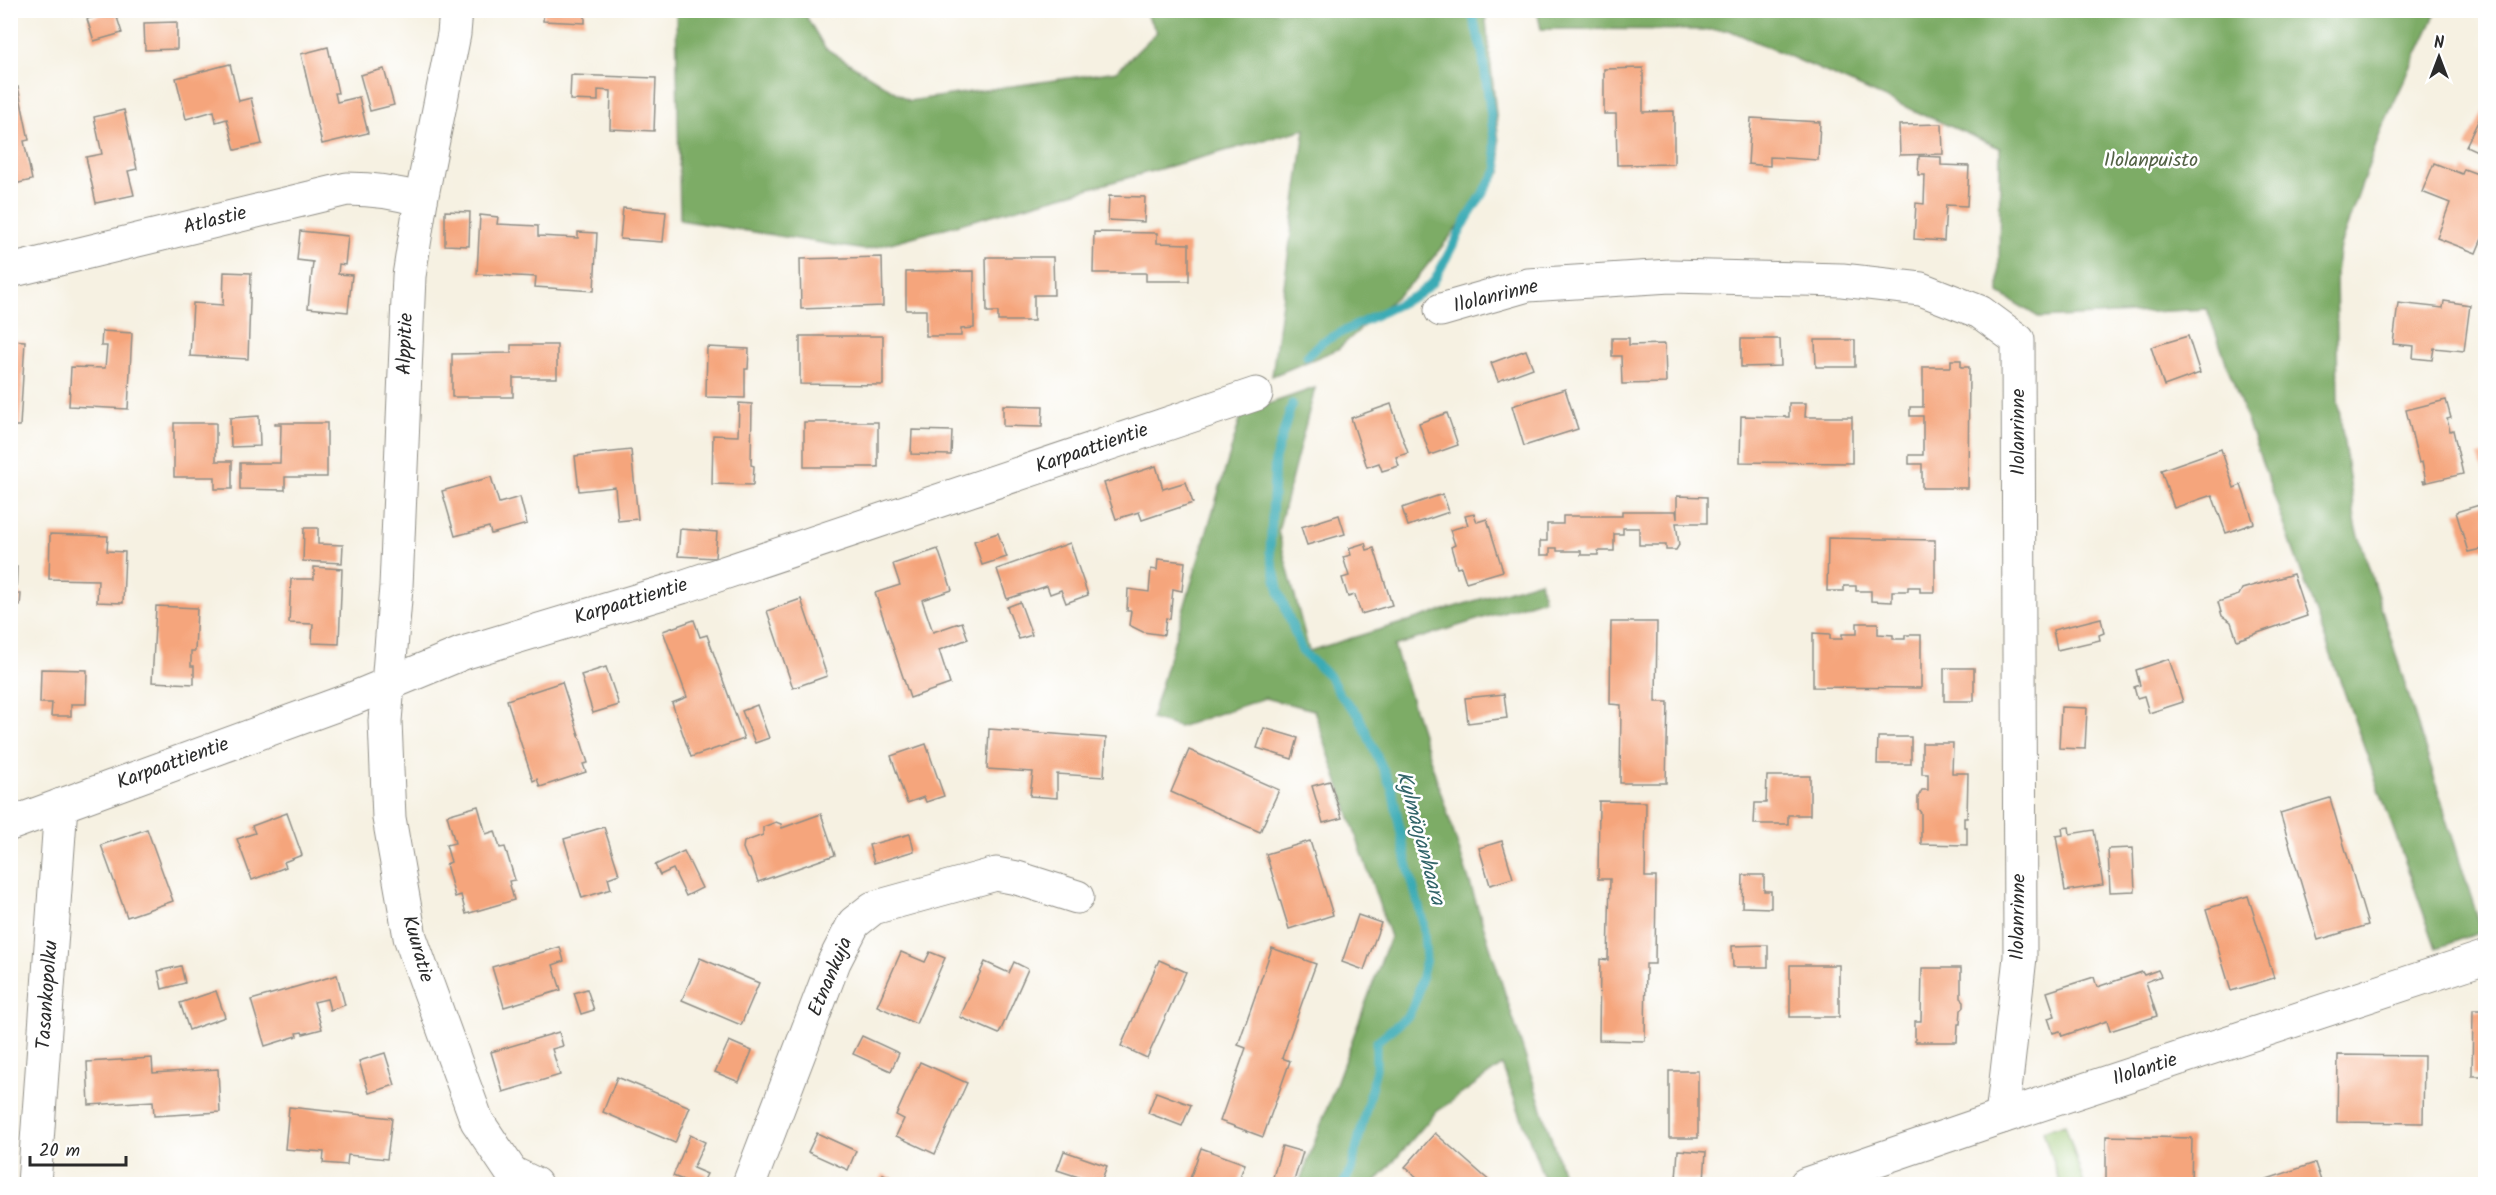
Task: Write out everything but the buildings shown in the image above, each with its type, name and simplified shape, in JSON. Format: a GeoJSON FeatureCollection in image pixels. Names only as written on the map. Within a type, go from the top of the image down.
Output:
{"type":"FeatureCollection","features":[{"type":"Feature","properties":{"kind":"street","name":"Alppitie"},"geometry":{"type":"LineString","coordinates":[[389,682],[396,587],[409,276],[421,200],[454,34],[456,10]]}},
{"type":"Feature","properties":{"kind":"street","name":"Atlastie"},"geometry":{"type":"LineString","coordinates":[[10,271],[347,189],[399,193],[421,200]]}},
{"type":"Feature","properties":{"kind":"street","name":"Ilolanrinne"},"geometry":{"type":"LineString","coordinates":[[1441,310],[1528,285],[1670,276],[1842,280],[1921,289],[1980,312],[2019,340],[2020,957],[2002,1117]]}},
{"type":"Feature","properties":{"kind":"street","name":"Karpaattientie"},"geometry":{"type":"LineString","coordinates":[[10,824],[352,699],[463,653],[682,587],[1256,394]]}},
{"type":"Feature","properties":{"kind":"street","name":"Kuuratie"},"geometry":{"type":"LineString","coordinates":[[389,682],[385,721],[389,818],[410,937],[477,1121],[516,1181]]}},
{"type":"Feature","properties":{"kind":"street","name":"Tasankopolku"},"geometry":{"type":"LineString","coordinates":[[34,1185],[61,805]]}},
{"type":"Feature","properties":{"kind":"street","name":"Etnankuja"},"geometry":{"type":"LineString","coordinates":[[749,1185],[834,962],[854,923],[873,908],[996,874],[1017,878],[1077,897]]}},
{"type":"Feature","properties":{"kind":"street","name":"Ilolantie"},"geometry":{"type":"LineString","coordinates":[[1806,1185],[2002,1117],[2486,957]]}},
{"type":"Feature","properties":{"kind":"green space"},"geometry":{"type":"Polygon","coordinates":[[[676,11],[803,11],[825,48],[909,101],[1117,71],[1157,32],[1144,11],[1485,11],[1502,171],[1417,278],[1338,349],[1272,376],[1305,129],[865,250],[680,220],[676,11]]]}},
{"type":"Feature","properties":{"kind":"green space","name":"Ilolanpuisto"},"geometry":{"type":"Polygon","coordinates":[[[1537,11],[2437,11],[2382,128],[2340,246],[2336,273],[2338,401],[2356,526],[2482,932],[2436,948],[2207,309],[2040,318],[1999,293],[2000,148],[1729,30],[1541,29],[1537,11]]]}},
{"type":"Feature","properties":{"kind":"green space"},"geometry":{"type":"Polygon","coordinates":[[[1315,388],[1278,531],[1309,651],[1540,581],[1544,599],[1394,646],[1566,1184],[1546,1184],[1502,1065],[1435,1113],[1374,1184],[1299,1184],[1390,937],[1314,710],[1265,698],[1179,727],[1151,719],[1242,413],[1315,388]]]}},
{"type":"Feature","properties":{"kind":"green space"},"geometry":{"type":"Polygon","coordinates":[[[2065,1124],[2084,1184],[2060,1184],[2043,1131],[2065,1124]]]}},
{"type":"Feature","properties":{"kind":"waterway","name":"Kylmäojanhaara"},"geometry":{"type":"LineString","coordinates":[[1307,356],[1322,342],[1419,294],[1434,281],[1467,219],[1498,169],[1482,51],[1471,10]]}},
{"type":"Feature","properties":{"kind":"waterway","name":"Kylmäojanhaara"},"geometry":{"type":"LineString","coordinates":[[1292,404],[1275,459],[1270,552],[1279,592],[1302,651],[1330,677],[1340,695],[1358,714],[1392,789],[1406,859],[1423,922],[1426,959],[1417,997],[1409,1015],[1376,1042],[1376,1069],[1351,1170],[1343,1184]]}}]}
